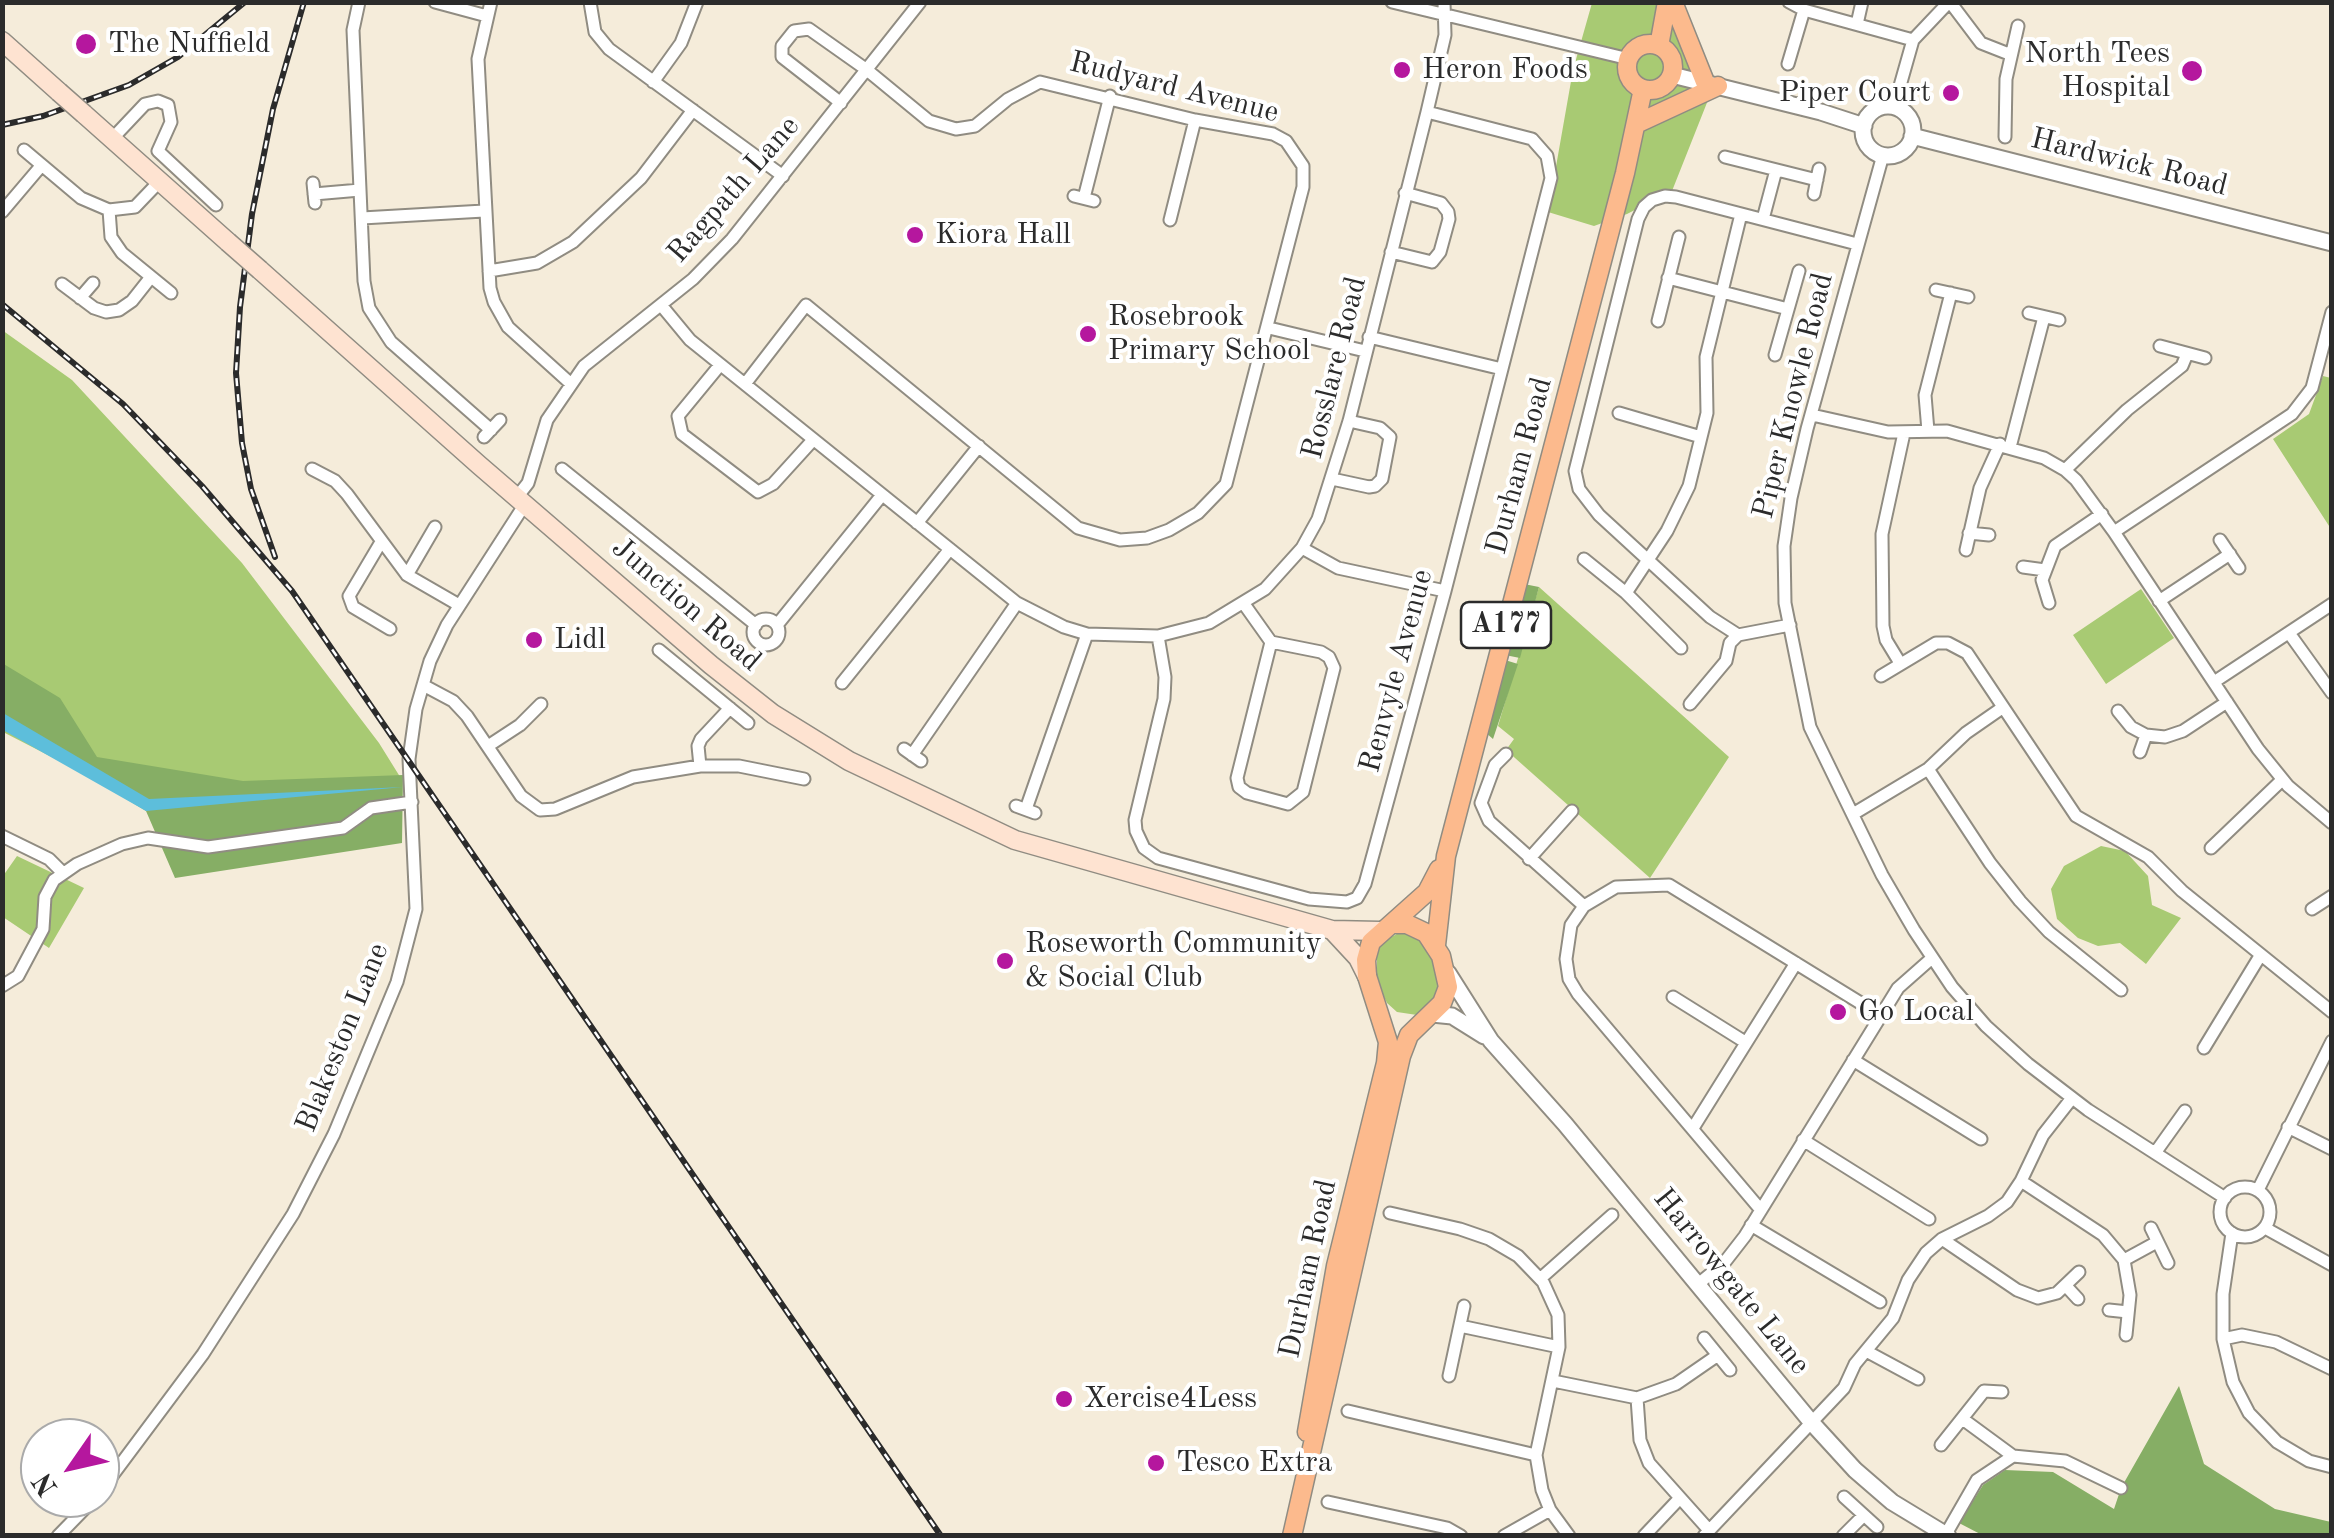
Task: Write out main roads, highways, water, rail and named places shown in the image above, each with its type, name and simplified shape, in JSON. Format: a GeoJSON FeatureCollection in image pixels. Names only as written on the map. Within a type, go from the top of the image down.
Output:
{"type":"FeatureCollection","features":[{"type":"Feature","properties":{"kind":"main road"},"geometry":{"type":"LineString","coordinates":[[1659,46],[1670,2]]}},
{"type":"Feature","properties":{"kind":"main road"},"geometry":{"type":"LineString","coordinates":[[1636,124],[1712,84],[1670,2]]}},
{"type":"Feature","properties":{"kind":"main road","name":"Junction Road"},"geometry":{"type":"LineString","coordinates":[[2,42],[521,501],[773,714],[848,761],[1015,840],[1332,930],[1386,928]]}},
{"type":"Feature","properties":{"kind":"main road"},"geometry":{"type":"LineString","coordinates":[[1643,45],[1659,46],[1672,60],[1672,75],[1664,86],[1643,89],[1631,79],[1629,59],[1643,45]]}},
{"type":"Feature","properties":{"kind":"main road","name":"Durham Road"},"geometry":{"type":"LineString","coordinates":[[1292,1536],[1400,1056],[1409,1035],[1442,1002],[1448,987],[1436,946],[1446,856],[1643,89]]}},
{"type":"Feature","properties":{"kind":"main road","name":"Durham Road"},"geometry":{"type":"LineString","coordinates":[[1386,928],[1427,892],[1446,856]]}},
{"type":"Feature","properties":{"kind":"main road"},"geometry":{"type":"LineString","coordinates":[[1367,976],[1371,942],[1386,928],[1407,924],[1426,933],[1436,946]]}},
{"type":"Feature","properties":{"kind":"main road"},"geometry":{"type":"LineString","coordinates":[[1332,930],[1358,958],[1367,976]]}},
{"type":"Feature","properties":{"kind":"main road","name":"Durham Road"},"geometry":{"type":"LineString","coordinates":[[1302,1485],[1310,1406],[1336,1266],[1386,1062],[1388,1042],[1367,976]]}},
{"type":"Feature","properties":{"kind":"main road"},"geometry":{"type":"LineString","coordinates":[[1379,1008],[1407,1023],[1426,1018]]}},
{"type":"Feature","properties":{"kind":"water"},"geometry":{"type":"Polygon","coordinates":[[[3,713],[149,799],[403,787],[146,811],[3,730],[3,713]]]}},
{"type":"Feature","properties":{"kind":"railway"},"geometry":{"type":"LineString","coordinates":[[2,125],[43,116],[129,85],[178,57],[245,2]]}},
{"type":"Feature","properties":{"kind":"railway"},"geometry":{"type":"LineString","coordinates":[[275,557],[251,489],[242,443],[236,373],[252,214],[273,109],[304,2]]}},
{"type":"Feature","properties":{"kind":"railway"},"geometry":{"type":"LineString","coordinates":[[2,304],[123,404],[202,486],[292,591],[941,1536]]}},
{"type":"Feature","properties":{"kind":"place","name":"The Nuffield"},"geometry":{"type":"Point","coordinates":[86,44]}},
{"type":"Feature","properties":{"kind":"place","name":"Heron Foods"},"geometry":{"type":"Point","coordinates":[1402,70]}},
{"type":"Feature","properties":{"kind":"place","name":"North Tees Hospital"},"geometry":{"type":"Point","coordinates":[2192,71]}},
{"type":"Feature","properties":{"kind":"place","name":"Piper Court"},"geometry":{"type":"Point","coordinates":[1951,93]}},
{"type":"Feature","properties":{"kind":"place","name":"Kiora Hall"},"geometry":{"type":"Point","coordinates":[915,235]}},
{"type":"Feature","properties":{"kind":"place","name":"Rosebrook Primary School"},"geometry":{"type":"Point","coordinates":[1088,334]}},
{"type":"Feature","properties":{"kind":"place","name":"Lidl"},"geometry":{"type":"Point","coordinates":[534,640]}},
{"type":"Feature","properties":{"kind":"place","name":"Roseworth Community & Social Club"},"geometry":{"type":"Point","coordinates":[1005,961]}},
{"type":"Feature","properties":{"kind":"place","name":"Go Local"},"geometry":{"type":"Point","coordinates":[1838,1012]}},
{"type":"Feature","properties":{"kind":"place","name":"Xercise4Less"},"geometry":{"type":"Point","coordinates":[1064,1399]}},
{"type":"Feature","properties":{"kind":"place","name":"Tesco Extra"},"geometry":{"type":"Point","coordinates":[1156,1463]}}]}
